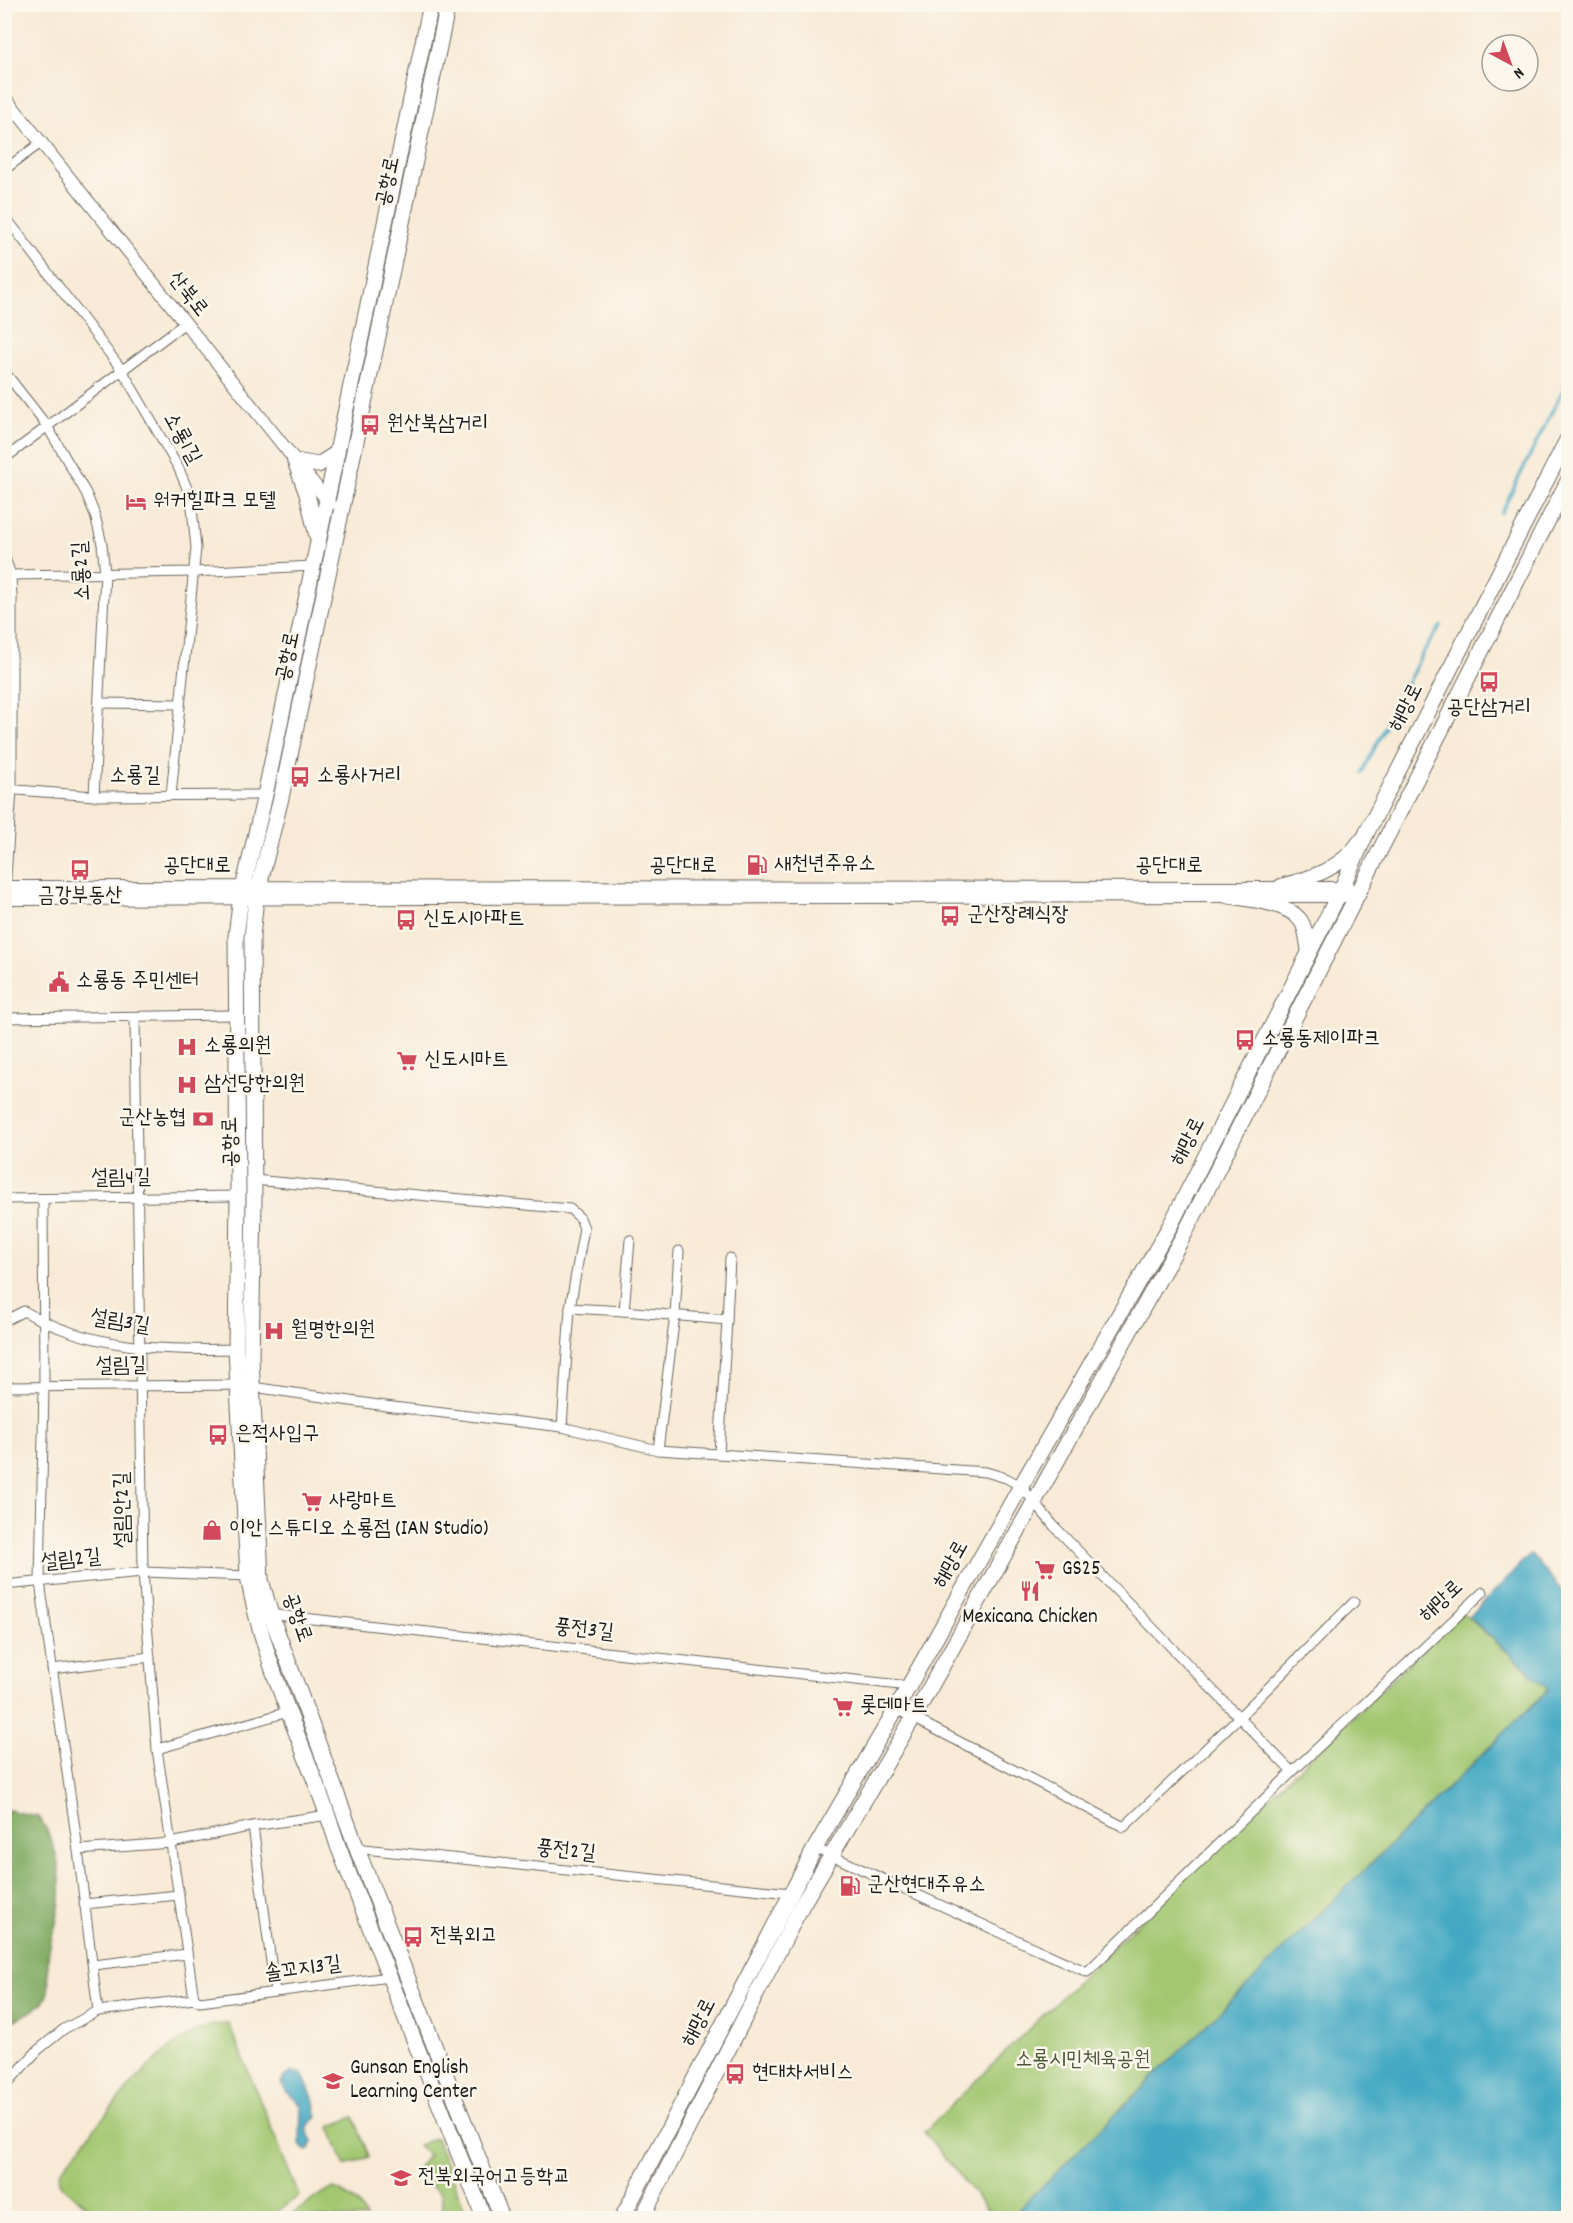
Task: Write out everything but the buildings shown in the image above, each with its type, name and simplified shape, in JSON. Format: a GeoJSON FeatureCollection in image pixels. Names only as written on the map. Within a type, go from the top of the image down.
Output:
{"type":"FeatureCollection","features":[{"type":"Feature","properties":{"kind":"main road","name":"공항로"},"geometry":{"type":"LineString","coordinates":[[431,4],[265,795],[250,892],[254,1180],[251,1357],[245,1387],[248,1576],[254,1612],[288,1712],[484,2218]]}},
{"type":"Feature","properties":{"kind":"main road","name":"공항로"},"geometry":{"type":"LineString","coordinates":[[448,4],[281,798],[236,936],[238,1196],[236,1349],[245,1387],[261,1580],[271,1615],[357,1849],[502,2218]]}},
{"type":"Feature","properties":{"kind":"main road","name":"해망로"},"geometry":{"type":"LineString","coordinates":[[622,2218],[790,1893],[1171,1224],[1340,892],[1368,830],[1569,438]]}},
{"type":"Feature","properties":{"kind":"main road"},"geometry":{"type":"LineString","coordinates":[[319,541],[307,494],[295,461],[318,465],[337,453]]}},
{"type":"Feature","properties":{"kind":"main road","name":"해망로"},"geometry":{"type":"LineString","coordinates":[[642,2218],[802,1905],[913,1718],[1186,1231],[1569,482]]}},
{"type":"Feature","properties":{"kind":"main road"},"geometry":{"type":"LineString","coordinates":[[1281,886],[1308,879],[1329,870],[1354,850],[1368,830]]}},
{"type":"Feature","properties":{"kind":"main road"},"geometry":{"type":"LineString","coordinates":[[1227,896],[1277,906],[1291,913],[1301,921],[1309,953]]}},
{"type":"Feature","properties":{"kind":"street","name":"산북로"},"geometry":{"type":"LineString","coordinates":[[4,96],[340,516]]}},
{"type":"Feature","properties":{"kind":"street"},"geometry":{"type":"LineString","coordinates":[[4,170],[42,142]]}},
{"type":"Feature","properties":{"kind":"street","name":"소룡1길"},"geometry":{"type":"LineString","coordinates":[[4,215],[122,370],[179,469],[192,498],[196,548],[171,795]]}},
{"type":"Feature","properties":{"kind":"street"},"geometry":{"type":"LineString","coordinates":[[4,459],[184,323]]}},
{"type":"Feature","properties":{"kind":"street","name":"소룡2길"},"geometry":{"type":"LineString","coordinates":[[4,371],[47,426],[86,493],[95,515],[102,544],[105,573],[94,796]]}},
{"type":"Feature","properties":{"kind":"street"},"geometry":{"type":"LineString","coordinates":[[4,555],[11,575],[5,899]]}},
{"type":"Feature","properties":{"kind":"street"},"geometry":{"type":"LineString","coordinates":[[11,575],[194,572],[313,566]]}},
{"type":"Feature","properties":{"kind":"street"},"geometry":{"type":"LineString","coordinates":[[99,702],[180,704]]}},
{"type":"Feature","properties":{"kind":"street","name":"소룡길"},"geometry":{"type":"LineString","coordinates":[[8,789],[94,796],[265,795]]}},
{"type":"Feature","properties":{"kind":"street","name":"공단대로"},"geometry":{"type":"LineString","coordinates":[[5,899],[250,892],[1281,886],[1340,892]]}},
{"type":"Feature","properties":{"kind":"street","name":"공단대로"},"geometry":{"type":"LineString","coordinates":[[5,887],[250,892],[1227,896],[1360,892]]}},
{"type":"Feature","properties":{"kind":"street"},"geometry":{"type":"LineString","coordinates":[[4,1018],[236,1015]]}},
{"type":"Feature","properties":{"kind":"street","name":"설림안2길"},"geometry":{"type":"LineString","coordinates":[[135,1017],[143,1572],[157,1749],[194,1999]]}},
{"type":"Feature","properties":{"kind":"street"},"geometry":{"type":"LineString","coordinates":[[254,1180],[570,1209],[580,1218],[584,1228],[570,1308],[562,1427]]}},
{"type":"Feature","properties":{"kind":"street","name":"설림4길"},"geometry":{"type":"LineString","coordinates":[[4,1199],[238,1196]]}},
{"type":"Feature","properties":{"kind":"street"},"geometry":{"type":"LineString","coordinates":[[4,2087],[38,2050],[55,2036],[98,2011],[40,1582],[44,1387],[43,1199]]}},
{"type":"Feature","properties":{"kind":"street"},"geometry":{"type":"LineString","coordinates":[[624,1311],[630,1240]]}},
{"type":"Feature","properties":{"kind":"street"},"geometry":{"type":"LineString","coordinates":[[658,1450],[675,1315],[679,1251]]}},
{"type":"Feature","properties":{"kind":"street"},"geometry":{"type":"LineString","coordinates":[[719,1454],[730,1258]]}},
{"type":"Feature","properties":{"kind":"street"},"geometry":{"type":"LineString","coordinates":[[570,1308],[727,1320]]}},
{"type":"Feature","properties":{"kind":"street","name":"설림3길"},"geometry":{"type":"LineString","coordinates":[[4,1321],[24,1311],[44,1323],[89,1339],[141,1348],[236,1349]]}},
{"type":"Feature","properties":{"kind":"street","name":"설림길"},"geometry":{"type":"LineString","coordinates":[[4,1386],[141,1384],[245,1387],[562,1427],[658,1450],[986,1472],[1006,1478],[1021,1486]]}},
{"type":"Feature","properties":{"kind":"street"},"geometry":{"type":"LineString","coordinates":[[1021,1486],[1054,1527],[1292,1772]]}},
{"type":"Feature","properties":{"kind":"street","name":"설림2길"},"geometry":{"type":"LineString","coordinates":[[4,1585],[143,1572],[248,1576]]}},
{"type":"Feature","properties":{"kind":"street","name":"해망로"},"geometry":{"type":"LineString","coordinates":[[815,1848],[1087,1972],[1292,1772],[1483,1592]]}},
{"type":"Feature","properties":{"kind":"street"},"geometry":{"type":"LineString","coordinates":[[896,1709],[1124,1827],[1354,1602]]}},
{"type":"Feature","properties":{"kind":"street","name":"풍전3길"},"geometry":{"type":"LineString","coordinates":[[254,1612],[909,1686]]}},
{"type":"Feature","properties":{"kind":"street"},"geometry":{"type":"LineString","coordinates":[[52,1669],[150,1658]]}},
{"type":"Feature","properties":{"kind":"street"},"geometry":{"type":"LineString","coordinates":[[157,1749],[288,1712]]}},
{"type":"Feature","properties":{"kind":"street"},"geometry":{"type":"LineString","coordinates":[[78,1850],[171,1843],[253,1826],[328,1815]]}},
{"type":"Feature","properties":{"kind":"street"},"geometry":{"type":"LineString","coordinates":[[253,1826],[275,1992]]}},
{"type":"Feature","properties":{"kind":"street","name":"풍전2길"},"geometry":{"type":"LineString","coordinates":[[338,1846],[790,1893]]}},
{"type":"Feature","properties":{"kind":"street"},"geometry":{"type":"LineString","coordinates":[[84,1904],[179,1895]]}},
{"type":"Feature","properties":{"kind":"street"},"geometry":{"type":"LineString","coordinates":[[93,1965],[187,1953]]}},
{"type":"Feature","properties":{"kind":"street","name":"솔꼬지3길"},"geometry":{"type":"LineString","coordinates":[[98,2011],[194,1999],[200,2002],[389,1977]]}},
{"type":"Feature","properties":{"kind":"green space","name":"소룡시민체육공원"},"geometry":{"type":"Polygon","coordinates":[[[1462,1612],[1549,1689],[1010,2218],[994,2218],[924,2132],[1462,1612]]]}},
{"type":"Feature","properties":{"kind":"green space"},"geometry":{"type":"Polygon","coordinates":[[[4,1809],[39,1817],[56,1853],[60,1879],[57,1919],[48,1955],[49,1986],[46,1996],[36,2009],[5,2025],[4,1809]]]}},
{"type":"Feature","properties":{"kind":"green space"},"geometry":{"type":"Polygon","coordinates":[[[229,2024],[299,2196],[268,2218],[101,2218],[62,2186],[59,2182],[60,2172],[128,2088],[148,2067],[189,2035],[212,2025],[229,2024]]]}},
{"type":"Feature","properties":{"kind":"green space"},"geometry":{"type":"Polygon","coordinates":[[[354,2117],[369,2157],[345,2166],[330,2127],[354,2117]]]}},
{"type":"Feature","properties":{"kind":"green space"},"geometry":{"type":"Polygon","coordinates":[[[436,2138],[468,2218],[444,2218],[441,2194],[414,2172],[428,2155],[418,2145],[436,2138]]]}},
{"type":"Feature","properties":{"kind":"green space"},"geometry":{"type":"Polygon","coordinates":[[[333,2189],[353,2200],[366,2218],[287,2218],[325,2192],[333,2189]]]}},
{"type":"Feature","properties":{"kind":"water"},"geometry":{"type":"Polygon","coordinates":[[[1531,1554],[1568,1598],[1568,2218],[1010,2218],[1549,1689],[1469,1617],[1531,1554]]]}},
{"type":"Feature","properties":{"kind":"water"},"geometry":{"type":"Polygon","coordinates":[[[292,2072],[302,2074],[315,2102],[317,2117],[308,2126],[312,2142],[308,2151],[300,2144],[301,2105],[281,2083],[284,2077],[292,2072]]]}},
{"type":"Feature","properties":{"kind":"waterway"},"geometry":{"type":"LineString","coordinates":[[1501,513],[1568,380]]}},
{"type":"Feature","properties":{"kind":"waterway"},"geometry":{"type":"LineString","coordinates":[[1362,773],[1423,652],[1441,626]]}},
{"type":"Feature","properties":{"kind":"place","name":"원산북삼거리"},"geometry":{"type":"Point","coordinates":[370,425]}},
{"type":"Feature","properties":{"kind":"place","name":"워커힐파크 모텔"},"geometry":{"type":"Point","coordinates":[136,502]}},
{"type":"Feature","properties":{"kind":"place","name":"공단삼거리"},"geometry":{"type":"Point","coordinates":[1489,682]}},
{"type":"Feature","properties":{"kind":"place","name":"소룡사거리"},"geometry":{"type":"Point","coordinates":[300,777]}},
{"type":"Feature","properties":{"kind":"place","name":"새천년주유소"},"geometry":{"type":"Point","coordinates":[757,865]}},
{"type":"Feature","properties":{"kind":"place","name":"금강부동산"},"geometry":{"type":"Point","coordinates":[80,870]}},
{"type":"Feature","properties":{"kind":"place","name":"군산장례식장"},"geometry":{"type":"Point","coordinates":[950,916]}},
{"type":"Feature","properties":{"kind":"place","name":"신도시아파트"},"geometry":{"type":"Point","coordinates":[406,920]}},
{"type":"Feature","properties":{"kind":"place","name":"소룡동 주민센터"},"geometry":{"type":"Point","coordinates":[59,982]}},
{"type":"Feature","properties":{"kind":"place","name":"소룡동제이파크"},"geometry":{"type":"Point","coordinates":[1245,1040]}},
{"type":"Feature","properties":{"kind":"place","name":"소룡의원"},"geometry":{"type":"Point","coordinates":[187,1047]}},
{"type":"Feature","properties":{"kind":"place","name":"신도시마트"},"geometry":{"type":"Point","coordinates":[407,1061]}},
{"type":"Feature","properties":{"kind":"place","name":"삼선당한의원"},"geometry":{"type":"Point","coordinates":[187,1085]}},
{"type":"Feature","properties":{"kind":"place","name":"군산농협"},"geometry":{"type":"Point","coordinates":[203,1119]}},
{"type":"Feature","properties":{"kind":"place","name":"월명한의원"},"geometry":{"type":"Point","coordinates":[274,1331]}},
{"type":"Feature","properties":{"kind":"place","name":"은적사입구"},"geometry":{"type":"Point","coordinates":[218,1435]}},
{"type":"Feature","properties":{"kind":"place","name":"사랑마트"},"geometry":{"type":"Point","coordinates":[312,1502]}},
{"type":"Feature","properties":{"kind":"place","name":"이안 스튜디오 소룡점 (IAN Studio)"},"geometry":{"type":"Point","coordinates":[212,1530]}},
{"type":"Feature","properties":{"kind":"place","name":"GS25"},"geometry":{"type":"Point","coordinates":[1045,1570]}},
{"type":"Feature","properties":{"kind":"place","name":"Mexicana Chicken"},"geometry":{"type":"Point","coordinates":[1030,1591]}},
{"type":"Feature","properties":{"kind":"place","name":"롯데마트"},"geometry":{"type":"Point","coordinates":[843,1707]}},
{"type":"Feature","properties":{"kind":"place","name":"군산현대주유소"},"geometry":{"type":"Point","coordinates":[850,1886]}},
{"type":"Feature","properties":{"kind":"place","name":"전북외고"},"geometry":{"type":"Point","coordinates":[413,1937]}},
{"type":"Feature","properties":{"kind":"place","name":"현대차서비스"},"geometry":{"type":"Point","coordinates":[735,2074]}},
{"type":"Feature","properties":{"kind":"place","name":"Gunsan English Learning Center"},"geometry":{"type":"Point","coordinates":[333,2081]}},
{"type":"Feature","properties":{"kind":"place","name":"전북외국어고등학교"},"geometry":{"type":"Point","coordinates":[401,2178]}}]}
